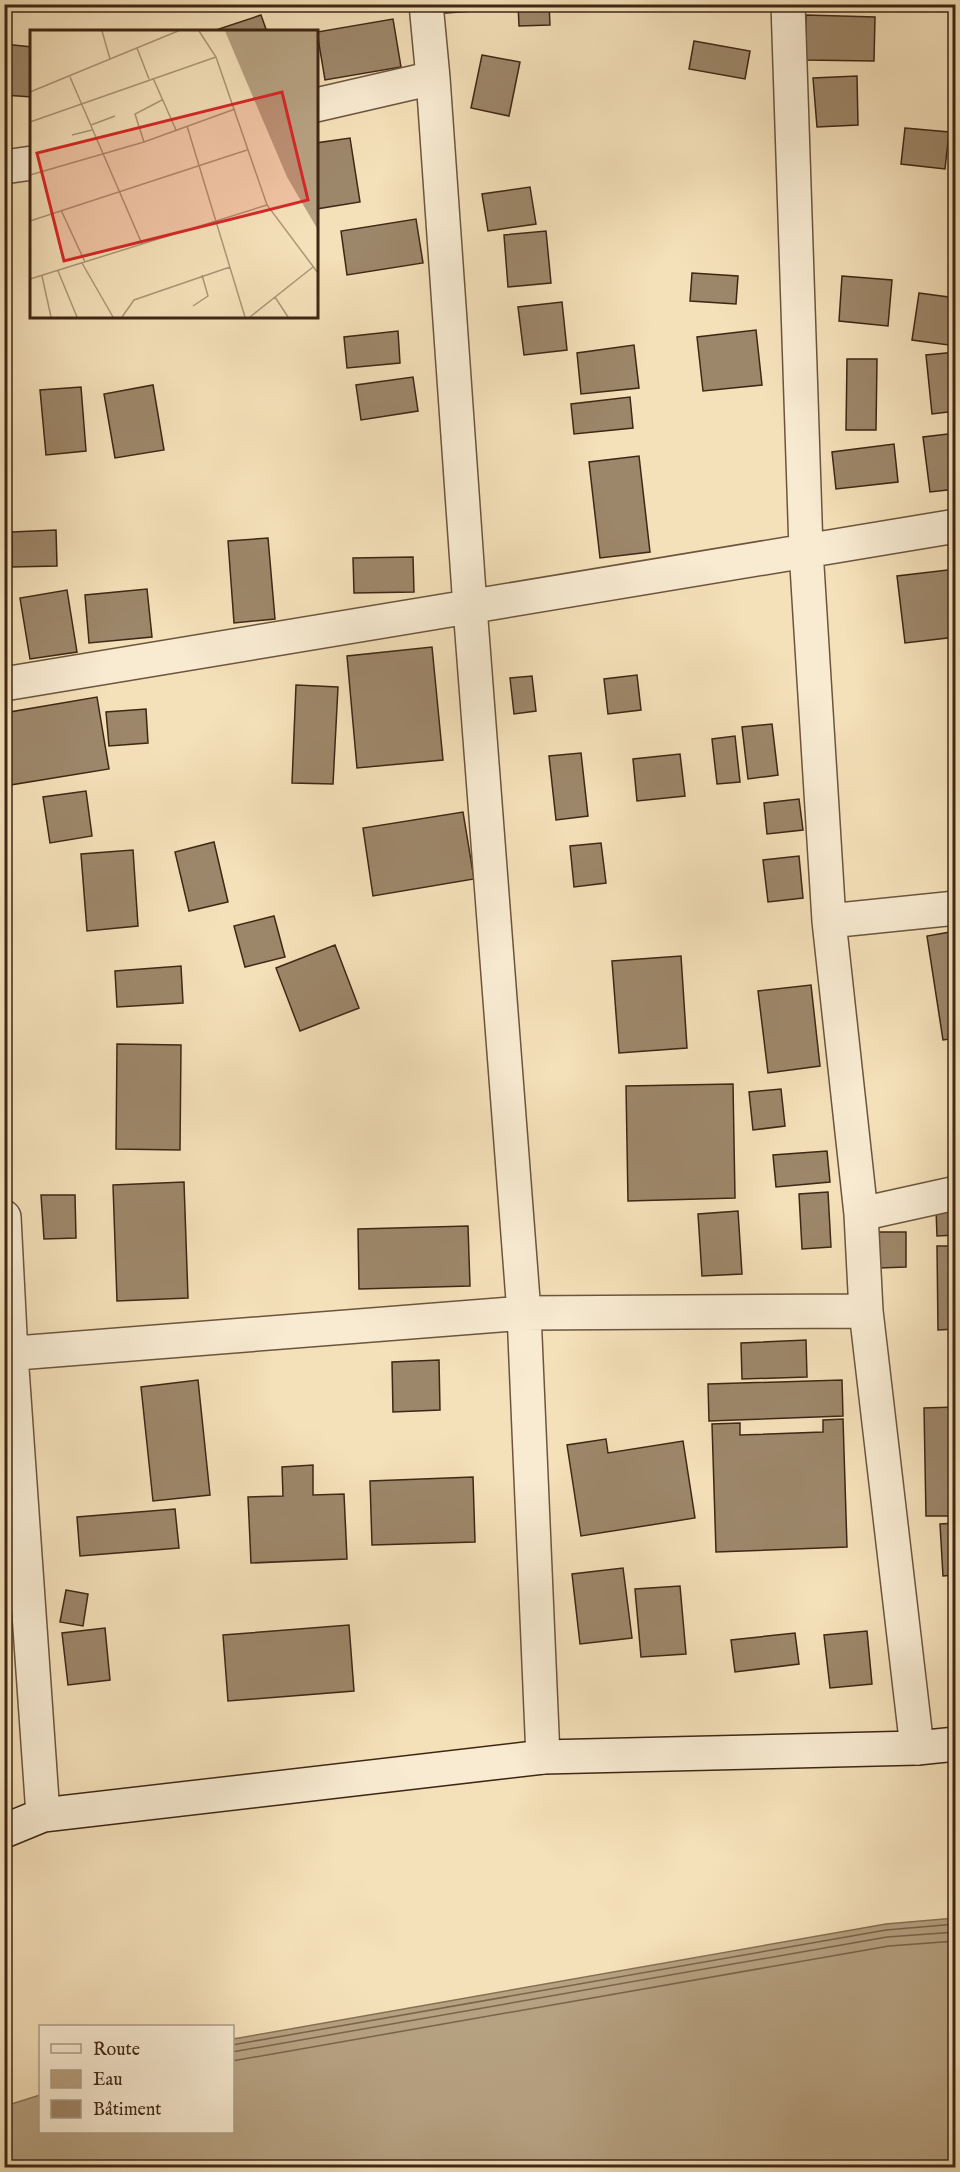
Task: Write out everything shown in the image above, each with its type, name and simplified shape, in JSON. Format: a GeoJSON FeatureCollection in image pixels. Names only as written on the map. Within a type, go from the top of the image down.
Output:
{"type":"FeatureCollection","features":[{"type":"Feature","properties":{"kind":"street"},"geometry":{"type":"LineString","coordinates":[[426,4],[524,1313],[543,1757]]}},
{"type":"Feature","properties":{"kind":"street"},"geometry":{"type":"LineString","coordinates":[[788,4],[806,550],[829,921],[861,1214],[866,1311],[917,1748]]}},
{"type":"Feature","properties":{"kind":"street"},"geometry":{"type":"LineString","coordinates":[[318,105],[433,78]]}},
{"type":"Feature","properties":{"kind":"street"},"geometry":{"type":"LineString","coordinates":[[4,167],[30,163]]}},
{"type":"Feature","properties":{"kind":"street"},"geometry":{"type":"LineString","coordinates":[[4,684],[956,526]]}},
{"type":"Feature","properties":{"kind":"street"},"geometry":{"type":"LineString","coordinates":[[829,921],[956,908]]}},
{"type":"Feature","properties":{"kind":"street"},"geometry":{"type":"LineString","coordinates":[[861,1214],[956,1193]]}},
{"type":"Feature","properties":{"kind":"street"},"geometry":{"type":"LineString","coordinates":[[4,1217],[8,1354],[44,1815]]}},
{"type":"Feature","properties":{"kind":"street"},"geometry":{"type":"LineString","coordinates":[[8,1354],[524,1313],[866,1311]]}},
{"type":"Feature","properties":{"kind":"street"},"geometry":{"type":"LineString","coordinates":[[4,1831],[44,1815],[543,1757],[917,1748],[956,1744]]}},
{"type":"Feature","properties":{"kind":"water"},"geometry":{"type":"Polygon","coordinates":[[[955,1918],[955,2167],[5,2167],[5,2106],[39,2095],[39,2133],[234,2133],[234,2039],[886,1924],[955,1918]]]}},
{"type":"Feature","properties":{"kind":"building"},"geometry":{"type":"Polygon","coordinates":[[[432,4],[501,4],[502,9],[432,14],[432,4]]]}},
{"type":"Feature","properties":{"kind":"building"},"geometry":{"type":"Polygon","coordinates":[[[518,4],[549,4],[550,25],[519,26],[518,4]]]}},
{"type":"Feature","properties":{"kind":"building"},"geometry":{"type":"Polygon","coordinates":[[[261,15],[266,30],[216,30],[261,15]]]}},
{"type":"Feature","properties":{"kind":"building"},"geometry":{"type":"Polygon","coordinates":[[[806,15],[875,17],[874,61],[805,60],[806,15]]]}},
{"type":"Feature","properties":{"kind":"building"},"geometry":{"type":"Polygon","coordinates":[[[393,19],[401,67],[325,80],[318,32],[393,19]]]}},
{"type":"Feature","properties":{"kind":"building"},"geometry":{"type":"Polygon","coordinates":[[[694,41],[750,51],[745,79],[689,69],[694,41]]]}},
{"type":"Feature","properties":{"kind":"building"},"geometry":{"type":"Polygon","coordinates":[[[4,44],[30,47],[30,97],[4,95],[4,44]]]}},
{"type":"Feature","properties":{"kind":"building"},"geometry":{"type":"Polygon","coordinates":[[[482,55],[520,62],[509,116],[471,108],[482,55]]]}},
{"type":"Feature","properties":{"kind":"building"},"geometry":{"type":"Polygon","coordinates":[[[857,76],[858,125],[817,127],[813,78],[857,76]]]}},
{"type":"Feature","properties":{"kind":"building"},"geometry":{"type":"Polygon","coordinates":[[[905,128],[949,132],[945,169],[901,164],[905,128]]]}},
{"type":"Feature","properties":{"kind":"building"},"geometry":{"type":"Polygon","coordinates":[[[350,138],[360,202],[318,209],[318,143],[350,138]]]}},
{"type":"Feature","properties":{"kind":"building"},"geometry":{"type":"Polygon","coordinates":[[[530,187],[536,224],[488,231],[482,194],[530,187]]]}},
{"type":"Feature","properties":{"kind":"building"},"geometry":{"type":"Polygon","coordinates":[[[416,219],[423,263],[347,275],[341,231],[416,219]]]}},
{"type":"Feature","properties":{"kind":"building"},"geometry":{"type":"Polygon","coordinates":[[[546,231],[551,283],[508,287],[504,235],[546,231]]]}},
{"type":"Feature","properties":{"kind":"building"},"geometry":{"type":"Polygon","coordinates":[[[692,273],[738,276],[736,304],[690,301],[692,273]]]}},
{"type":"Feature","properties":{"kind":"building"},"geometry":{"type":"Polygon","coordinates":[[[842,276],[892,280],[888,326],[839,321],[842,276]]]}},
{"type":"Feature","properties":{"kind":"building"},"geometry":{"type":"Polygon","coordinates":[[[919,293],[956,298],[956,346],[912,340],[919,293]]]}},
{"type":"Feature","properties":{"kind":"building"},"geometry":{"type":"Polygon","coordinates":[[[562,302],[567,350],[524,355],[518,307],[562,302]]]}},
{"type":"Feature","properties":{"kind":"building"},"geometry":{"type":"Polygon","coordinates":[[[756,330],[762,385],[703,391],[697,337],[756,330]]]}},
{"type":"Feature","properties":{"kind":"building"},"geometry":{"type":"Polygon","coordinates":[[[398,331],[400,363],[347,368],[344,337],[398,331]]]}},
{"type":"Feature","properties":{"kind":"building"},"geometry":{"type":"Polygon","coordinates":[[[634,345],[639,388],[581,394],[577,353],[634,345]]]}},
{"type":"Feature","properties":{"kind":"building"},"geometry":{"type":"Polygon","coordinates":[[[956,352],[956,411],[932,414],[926,355],[956,352]]]}},
{"type":"Feature","properties":{"kind":"building"},"geometry":{"type":"Polygon","coordinates":[[[847,359],[877,359],[876,430],[846,430],[847,359]]]}},
{"type":"Feature","properties":{"kind":"building"},"geometry":{"type":"Polygon","coordinates":[[[413,377],[418,411],[361,420],[356,385],[413,377]]]}},
{"type":"Feature","properties":{"kind":"building"},"geometry":{"type":"Polygon","coordinates":[[[153,385],[164,450],[115,458],[104,394],[153,385]]]}},
{"type":"Feature","properties":{"kind":"building"},"geometry":{"type":"Polygon","coordinates":[[[81,387],[86,451],[46,455],[40,390],[81,387]]]}},
{"type":"Feature","properties":{"kind":"building"},"geometry":{"type":"Polygon","coordinates":[[[630,397],[633,428],[574,434],[571,404],[630,397]]]}},
{"type":"Feature","properties":{"kind":"building"},"geometry":{"type":"Polygon","coordinates":[[[956,433],[956,489],[930,492],[923,437],[956,433]]]}},
{"type":"Feature","properties":{"kind":"building"},"geometry":{"type":"Polygon","coordinates":[[[894,444],[898,482],[836,489],[832,452],[894,444]]]}},
{"type":"Feature","properties":{"kind":"building"},"geometry":{"type":"Polygon","coordinates":[[[639,456],[650,552],[600,558],[589,462],[639,456]]]}},
{"type":"Feature","properties":{"kind":"building"},"geometry":{"type":"Polygon","coordinates":[[[56,530],[57,566],[12,567],[12,532],[56,530]]]}},
{"type":"Feature","properties":{"kind":"building"},"geometry":{"type":"Polygon","coordinates":[[[268,538],[275,619],[234,623],[228,541],[268,538]]]}},
{"type":"Feature","properties":{"kind":"building"},"geometry":{"type":"Polygon","coordinates":[[[413,557],[414,592],[354,593],[353,558],[413,557]]]}},
{"type":"Feature","properties":{"kind":"building"},"geometry":{"type":"Polygon","coordinates":[[[956,569],[956,637],[905,643],[897,576],[956,569]]]}},
{"type":"Feature","properties":{"kind":"building"},"geometry":{"type":"Polygon","coordinates":[[[147,589],[152,637],[89,643],[85,595],[147,589]]]}},
{"type":"Feature","properties":{"kind":"building"},"geometry":{"type":"Polygon","coordinates":[[[67,590],[77,652],[30,659],[20,598],[67,590]]]}},
{"type":"Feature","properties":{"kind":"building"},"geometry":{"type":"Polygon","coordinates":[[[432,647],[443,760],[357,768],[347,656],[432,647]]]}},
{"type":"Feature","properties":{"kind":"building"},"geometry":{"type":"Polygon","coordinates":[[[637,675],[641,710],[608,714],[604,679],[637,675]]]}},
{"type":"Feature","properties":{"kind":"building"},"geometry":{"type":"Polygon","coordinates":[[[532,676],[536,711],[514,714],[510,678],[532,676]]]}},
{"type":"Feature","properties":{"kind":"building"},"geometry":{"type":"Polygon","coordinates":[[[296,685],[338,687],[333,784],[292,783],[296,685]]]}},
{"type":"Feature","properties":{"kind":"building"},"geometry":{"type":"Polygon","coordinates":[[[97,697],[109,769],[4,786],[4,713],[97,697]]]}},
{"type":"Feature","properties":{"kind":"building"},"geometry":{"type":"Polygon","coordinates":[[[146,709],[148,743],[109,746],[106,712],[146,709]]]}},
{"type":"Feature","properties":{"kind":"building"},"geometry":{"type":"Polygon","coordinates":[[[772,724],[778,775],[748,779],[742,727],[772,724]]]}},
{"type":"Feature","properties":{"kind":"building"},"geometry":{"type":"Polygon","coordinates":[[[735,736],[740,782],[717,784],[712,739],[735,736]]]}},
{"type":"Feature","properties":{"kind":"building"},"geometry":{"type":"Polygon","coordinates":[[[581,753],[588,816],[556,820],[549,756],[581,753]]]}},
{"type":"Feature","properties":{"kind":"building"},"geometry":{"type":"Polygon","coordinates":[[[680,754],[685,796],[637,801],[633,759],[680,754]]]}},
{"type":"Feature","properties":{"kind":"building"},"geometry":{"type":"Polygon","coordinates":[[[86,791],[92,836],[50,843],[43,797],[86,791]]]}},
{"type":"Feature","properties":{"kind":"building"},"geometry":{"type":"Polygon","coordinates":[[[799,799],[803,830],[767,834],[764,803],[799,799]]]}},
{"type":"Feature","properties":{"kind":"building"},"geometry":{"type":"Polygon","coordinates":[[[463,812],[474,879],[373,896],[363,828],[463,812]]]}},
{"type":"Feature","properties":{"kind":"building"},"geometry":{"type":"Polygon","coordinates":[[[214,842],[228,902],[189,911],[175,852],[214,842]]]}},
{"type":"Feature","properties":{"kind":"building"},"geometry":{"type":"Polygon","coordinates":[[[601,843],[606,883],[574,887],[570,846],[601,843]]]}},
{"type":"Feature","properties":{"kind":"building"},"geometry":{"type":"Polygon","coordinates":[[[133,850],[138,926],[87,931],[81,854],[133,850]]]}},
{"type":"Feature","properties":{"kind":"building"},"geometry":{"type":"Polygon","coordinates":[[[799,856],[803,898],[768,902],[763,860],[799,856]]]}},
{"type":"Feature","properties":{"kind":"building"},"geometry":{"type":"Polygon","coordinates":[[[274,916],[285,957],[245,967],[234,926],[274,916]]]}},
{"type":"Feature","properties":{"kind":"building"},"geometry":{"type":"Polygon","coordinates":[[[956,931],[956,1038],[943,1040],[927,936],[956,931]]]}},
{"type":"Feature","properties":{"kind":"building"},"geometry":{"type":"Polygon","coordinates":[[[335,945],[359,1008],[300,1031],[276,968],[335,945]]]}},
{"type":"Feature","properties":{"kind":"building"},"geometry":{"type":"Polygon","coordinates":[[[681,956],[687,1048],[619,1053],[612,961],[681,956]]]}},
{"type":"Feature","properties":{"kind":"building"},"geometry":{"type":"Polygon","coordinates":[[[181,966],[183,1003],[117,1007],[115,971],[181,966]]]}},
{"type":"Feature","properties":{"kind":"building"},"geometry":{"type":"Polygon","coordinates":[[[811,985],[820,1066],[768,1073],[758,991],[811,985]]]}},
{"type":"Feature","properties":{"kind":"building"},"geometry":{"type":"Polygon","coordinates":[[[117,1044],[181,1045],[180,1150],[116,1149],[117,1044]]]}},
{"type":"Feature","properties":{"kind":"building"},"geometry":{"type":"Polygon","coordinates":[[[733,1084],[735,1198],[628,1201],[626,1086],[733,1084]]]}},
{"type":"Feature","properties":{"kind":"building"},"geometry":{"type":"Polygon","coordinates":[[[781,1089],[785,1126],[753,1130],[749,1092],[781,1089]]]}},
{"type":"Feature","properties":{"kind":"building"},"geometry":{"type":"Polygon","coordinates":[[[827,1151],[830,1182],[776,1187],[773,1155],[827,1151]]]}},
{"type":"Feature","properties":{"kind":"building"},"geometry":{"type":"Polygon","coordinates":[[[184,1182],[188,1298],[117,1301],[113,1185],[184,1182]]]}},
{"type":"Feature","properties":{"kind":"building"},"geometry":{"type":"Polygon","coordinates":[[[828,1192],[831,1247],[802,1249],[799,1194],[828,1192]]]}},
{"type":"Feature","properties":{"kind":"building"},"geometry":{"type":"Polygon","coordinates":[[[41,1195],[75,1195],[76,1238],[44,1239],[41,1195]]]}},
{"type":"Feature","properties":{"kind":"building"},"geometry":{"type":"Polygon","coordinates":[[[956,1208],[956,1235],[937,1236],[936,1209],[956,1208]]]}},
{"type":"Feature","properties":{"kind":"building"},"geometry":{"type":"Polygon","coordinates":[[[738,1211],[742,1274],[702,1276],[698,1214],[738,1211]]]}},
{"type":"Feature","properties":{"kind":"building"},"geometry":{"type":"Polygon","coordinates":[[[468,1226],[470,1286],[359,1289],[358,1229],[468,1226]]]}},
{"type":"Feature","properties":{"kind":"building"},"geometry":{"type":"Polygon","coordinates":[[[879,1232],[906,1232],[906,1267],[879,1268],[879,1232]]]}},
{"type":"Feature","properties":{"kind":"building"},"geometry":{"type":"Polygon","coordinates":[[[937,1246],[956,1246],[956,1329],[938,1330],[937,1246]]]}},
{"type":"Feature","properties":{"kind":"building"},"geometry":{"type":"Polygon","coordinates":[[[806,1340],[807,1377],[742,1379],[741,1343],[806,1340]]]}},
{"type":"Feature","properties":{"kind":"building"},"geometry":{"type":"Polygon","coordinates":[[[439,1360],[440,1410],[393,1412],[392,1362],[439,1360]]]}},
{"type":"Feature","properties":{"kind":"building"},"geometry":{"type":"Polygon","coordinates":[[[198,1380],[210,1495],[153,1501],[141,1387],[198,1380]]]}},
{"type":"Feature","properties":{"kind":"building"},"geometry":{"type":"Polygon","coordinates":[[[842,1380],[843,1416],[709,1421],[708,1384],[842,1380]]]}},
{"type":"Feature","properties":{"kind":"building"},"geometry":{"type":"Polygon","coordinates":[[[956,1407],[956,1516],[926,1516],[924,1408],[956,1407]]]}},
{"type":"Feature","properties":{"kind":"building"},"geometry":{"type":"Polygon","coordinates":[[[843,1419],[847,1547],[716,1552],[712,1424],[740,1423],[740,1435],[823,1432],[823,1420],[843,1419]]]}},
{"type":"Feature","properties":{"kind":"building"},"geometry":{"type":"Polygon","coordinates":[[[606,1439],[608,1453],[683,1441],[695,1518],[581,1536],[567,1445],[606,1439]]]}},
{"type":"Feature","properties":{"kind":"building"},"geometry":{"type":"Polygon","coordinates":[[[313,1465],[313,1495],[344,1494],[347,1559],[251,1563],[248,1497],[283,1496],[282,1467],[313,1465]]]}},
{"type":"Feature","properties":{"kind":"building"},"geometry":{"type":"Polygon","coordinates":[[[473,1477],[475,1542],[372,1545],[370,1481],[473,1477]]]}},
{"type":"Feature","properties":{"kind":"building"},"geometry":{"type":"Polygon","coordinates":[[[175,1509],[179,1548],[80,1556],[77,1517],[175,1509]]]}},
{"type":"Feature","properties":{"kind":"building"},"geometry":{"type":"Polygon","coordinates":[[[956,1523],[956,1575],[943,1576],[940,1524],[956,1523]]]}},
{"type":"Feature","properties":{"kind":"building"},"geometry":{"type":"Polygon","coordinates":[[[623,1568],[632,1638],[580,1644],[572,1574],[623,1568]]]}},
{"type":"Feature","properties":{"kind":"building"},"geometry":{"type":"Polygon","coordinates":[[[680,1586],[686,1654],[641,1657],[635,1589],[680,1586]]]}},
{"type":"Feature","properties":{"kind":"building"},"geometry":{"type":"Polygon","coordinates":[[[66,1590],[88,1594],[83,1626],[60,1622],[66,1590]]]}},
{"type":"Feature","properties":{"kind":"building"},"geometry":{"type":"Polygon","coordinates":[[[349,1625],[354,1691],[228,1701],[223,1635],[349,1625]]]}},
{"type":"Feature","properties":{"kind":"building"},"geometry":{"type":"Polygon","coordinates":[[[105,1628],[110,1680],[68,1685],[62,1633],[105,1628]]]}},
{"type":"Feature","properties":{"kind":"building"},"geometry":{"type":"Polygon","coordinates":[[[867,1631],[872,1684],[830,1688],[824,1635],[867,1631]]]}},
{"type":"Feature","properties":{"kind":"building"},"geometry":{"type":"Polygon","coordinates":[[[795,1633],[799,1664],[735,1672],[731,1640],[795,1633]]]}}]}
